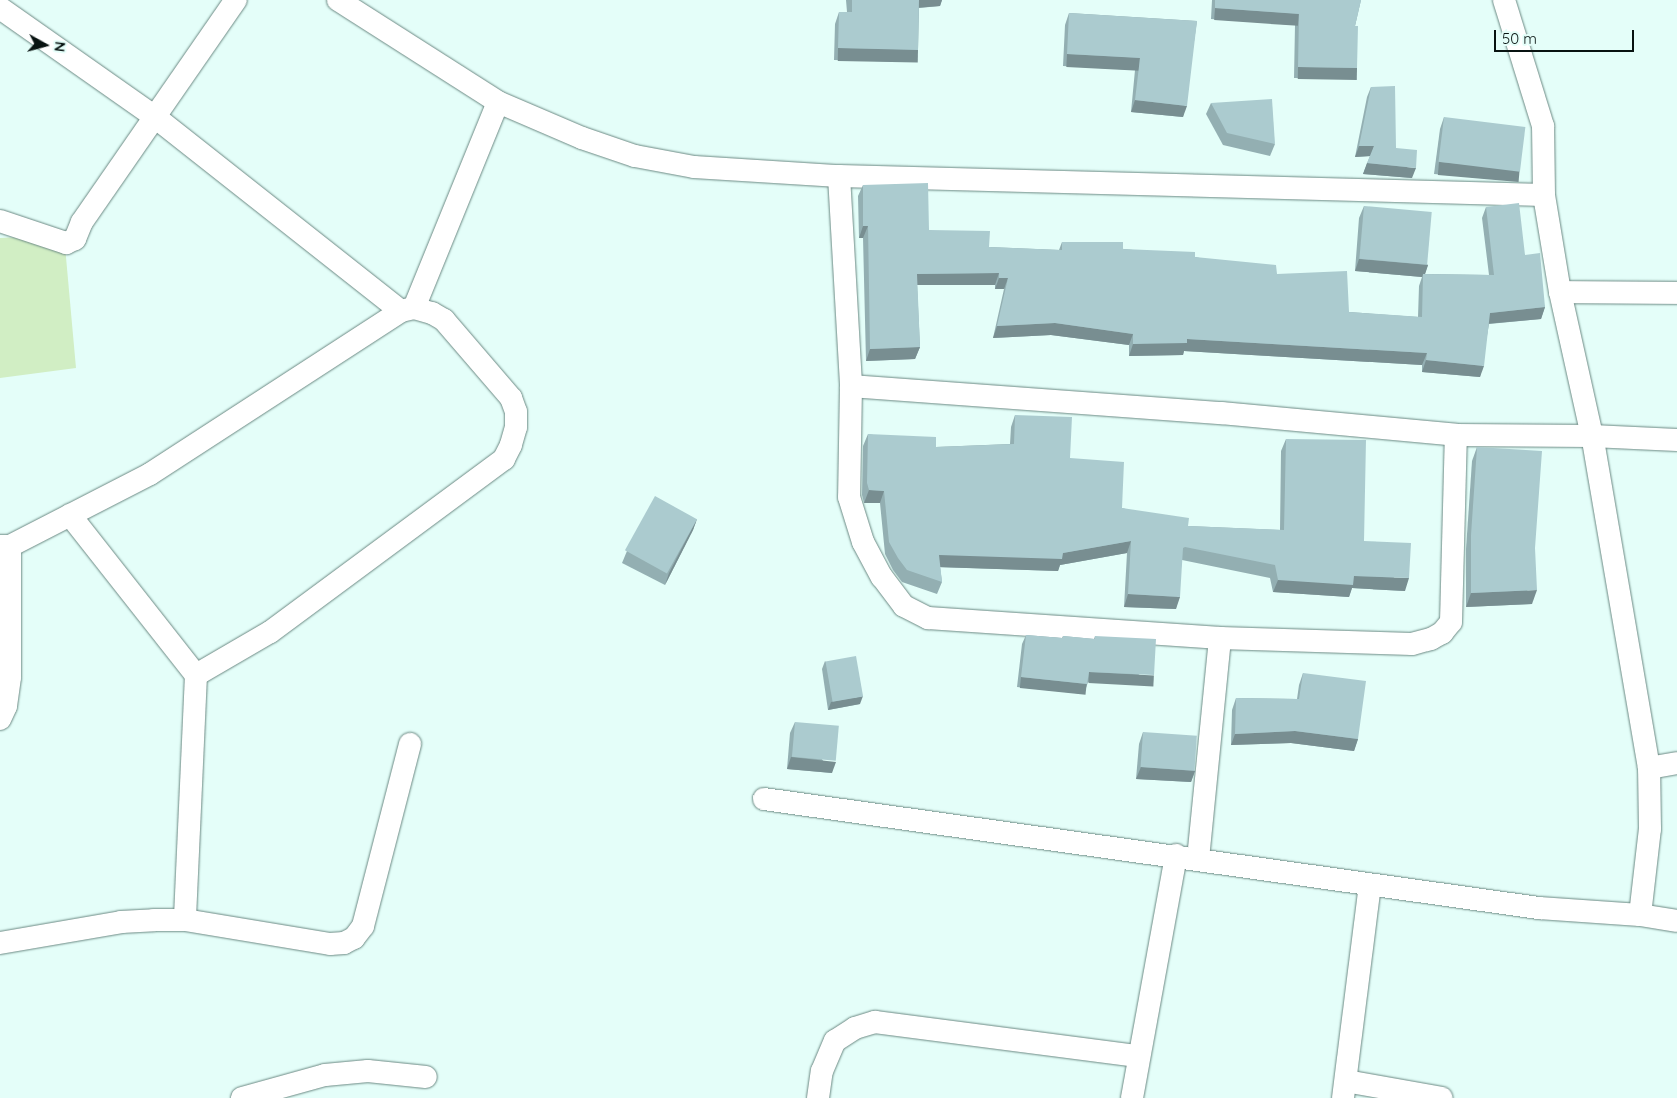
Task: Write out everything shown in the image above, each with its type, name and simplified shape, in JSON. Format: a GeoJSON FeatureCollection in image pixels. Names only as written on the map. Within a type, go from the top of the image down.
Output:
{"type":"FeatureCollection","features":[{"type":"Feature","properties":{"kind":"street"},"geometry":{"type":"LineString","coordinates":[[0,221],[66,243],[75,239],[82,222],[236,0]]}},
{"type":"Feature","properties":{"kind":"street"},"geometry":{"type":"LineString","coordinates":[[338,0],[498,102],[582,138],[635,156],[694,167],[839,176],[1544,195]]}},
{"type":"Feature","properties":{"kind":"street"},"geometry":{"type":"LineString","coordinates":[[1504,0],[1543,126],[1544,195],[1560,292],[1592,436],[1649,768],[1650,829],[1640,915]]}},
{"type":"Feature","properties":{"kind":"street"},"geometry":{"type":"LineString","coordinates":[[0,8],[155,117],[408,310],[432,312],[444,320],[510,398],[516,412],[516,427],[511,446],[504,459],[270,632],[196,675]]}},
{"type":"Feature","properties":{"kind":"street"},"geometry":{"type":"LineString","coordinates":[[0,719],[6,706],[10,677],[5,546],[150,474],[408,310],[498,102]]}},
{"type":"Feature","properties":{"kind":"street"},"geometry":{"type":"LineString","coordinates":[[839,176],[851,386],[849,497],[863,542],[882,577],[904,606],[928,618],[1220,638],[1412,644],[1431,639],[1442,633],[1451,622],[1456,435]]}},
{"type":"Feature","properties":{"kind":"street"},"geometry":{"type":"LineString","coordinates":[[1560,292],[1677,292]]}},
{"type":"Feature","properties":{"kind":"street"},"geometry":{"type":"LineString","coordinates":[[851,386],[1221,412],[1456,435],[1592,436],[1677,440]]}},
{"type":"Feature","properties":{"kind":"street"},"geometry":{"type":"LineString","coordinates":[[70,515],[196,675],[185,920]]}},
{"type":"Feature","properties":{"kind":"street"},"geometry":{"type":"LineString","coordinates":[[1198,859],[1220,638]]}},
{"type":"Feature","properties":{"kind":"street"},"geometry":{"type":"LineString","coordinates":[[0,944],[121,922],[185,920],[330,944],[344,943],[354,938],[362,926],[410,744]]}},
{"type":"Feature","properties":{"kind":"street"},"geometry":{"type":"LineString","coordinates":[[1649,768],[1677,763]]}},
{"type":"Feature","properties":{"kind":"street"},"geometry":{"type":"LineString","coordinates":[[764,800],[1176,855],[1370,885],[1539,908],[1640,915],[1677,921]]}},
{"type":"Feature","properties":{"kind":"street"},"geometry":{"type":"LineString","coordinates":[[1132,1098],[1138,1056],[1176,855]]}},
{"type":"Feature","properties":{"kind":"street"},"geometry":{"type":"LineString","coordinates":[[1370,885],[1344,1090],[1441,1098]]}},
{"type":"Feature","properties":{"kind":"street"},"geometry":{"type":"LineString","coordinates":[[818,1098],[822,1071],[835,1041],[855,1028],[875,1022],[1138,1056]]}},
{"type":"Feature","properties":{"kind":"street"},"geometry":{"type":"LineString","coordinates":[[242,1098],[325,1075],[368,1071],[426,1077]]}},
{"type":"Feature","properties":{"kind":"green space"},"geometry":{"type":"Polygon","coordinates":[[[64,235],[76,368],[0,378],[0,238],[64,235]]]}},
{"type":"Feature","properties":{"kind":"building"},"geometry":{"type":"Polygon","coordinates":[[[852,0],[919,0],[918,50],[838,48],[839,12],[852,12],[852,0]]]}},
{"type":"Feature","properties":{"kind":"building"},"geometry":{"type":"Polygon","coordinates":[[[1215,0],[1361,0],[1355,26],[1358,26],[1357,68],[1298,67],[1299,14],[1215,8],[1215,0]]]}},
{"type":"Feature","properties":{"kind":"building"},"geometry":{"type":"Polygon","coordinates":[[[1069,13],[1197,21],[1187,106],[1135,100],[1140,58],[1067,54],[1069,13]]]}},
{"type":"Feature","properties":{"kind":"building"},"geometry":{"type":"Polygon","coordinates":[[[1395,86],[1396,148],[1417,150],[1416,168],[1367,163],[1374,146],[1359,146],[1371,87],[1395,86]]]}},
{"type":"Feature","properties":{"kind":"building"},"geometry":{"type":"Polygon","coordinates":[[[1272,99],[1275,144],[1227,133],[1211,103],[1272,99]]]}},
{"type":"Feature","properties":{"kind":"building"},"geometry":{"type":"Polygon","coordinates":[[[1444,117],[1525,127],[1520,172],[1439,162],[1444,117]]]}},
{"type":"Feature","properties":{"kind":"building"},"geometry":{"type":"Polygon","coordinates":[[[928,183],[929,230],[990,231],[989,247],[1062,250],[1062,242],[1123,242],[1123,249],[1195,252],[1195,257],[1276,265],[1277,274],[1347,271],[1349,312],[1422,317],[1423,274],[1494,275],[1486,207],[1519,203],[1525,255],[1540,253],[1545,307],[1490,313],[1484,366],[1426,360],[1427,353],[1187,339],[1187,343],[1133,344],[1133,334],[1055,323],[997,326],[1008,278],[999,278],[999,273],[917,274],[920,347],[870,349],[868,226],[863,226],[863,185],[928,183]]]}},
{"type":"Feature","properties":{"kind":"building"},"geometry":{"type":"Polygon","coordinates":[[[1364,206],[1432,212],[1427,265],[1359,259],[1364,206]]]}},
{"type":"Feature","properties":{"kind":"building"},"geometry":{"type":"Polygon","coordinates":[[[1015,415],[1072,417],[1070,458],[1124,462],[1122,508],[1189,518],[1188,526],[1284,530],[1286,439],[1366,440],[1364,541],[1411,543],[1409,578],[1354,576],[1353,585],[1278,580],[1275,565],[1185,547],[1183,548],[1180,597],[1128,594],[1131,541],[1063,553],[1062,559],[939,555],[942,582],[907,570],[889,542],[884,491],[869,490],[867,483],[868,434],[936,437],[936,447],[1014,444],[1015,415]]]}},
{"type":"Feature","properties":{"kind":"building"},"geometry":{"type":"Polygon","coordinates":[[[1477,447],[1542,451],[1535,548],[1537,590],[1471,593],[1471,535],[1477,447]]]}},
{"type":"Feature","properties":{"kind":"building"},"geometry":{"type":"Polygon","coordinates":[[[655,496],[697,519],[667,573],[625,550],[655,496]]]}},
{"type":"Feature","properties":{"kind":"building"},"geometry":{"type":"Polygon","coordinates":[[[1026,635],[1095,639],[1095,636],[1156,639],[1154,675],[1089,672],[1087,684],[1021,677],[1026,635]]]}},
{"type":"Feature","properties":{"kind":"building"},"geometry":{"type":"Polygon","coordinates":[[[856,656],[863,696],[833,702],[825,661],[856,656]]]}},
{"type":"Feature","properties":{"kind":"building"},"geometry":{"type":"Polygon","coordinates":[[[1303,673],[1366,681],[1358,739],[1295,731],[1235,734],[1236,698],[1299,699],[1303,673]]]}},
{"type":"Feature","properties":{"kind":"building"},"geometry":{"type":"Polygon","coordinates":[[[795,722],[839,726],[836,761],[792,757],[795,722]]]}},
{"type":"Feature","properties":{"kind":"building"},"geometry":{"type":"Polygon","coordinates":[[[1143,732],[1197,736],[1194,771],[1141,767],[1143,732]]]}}]}
